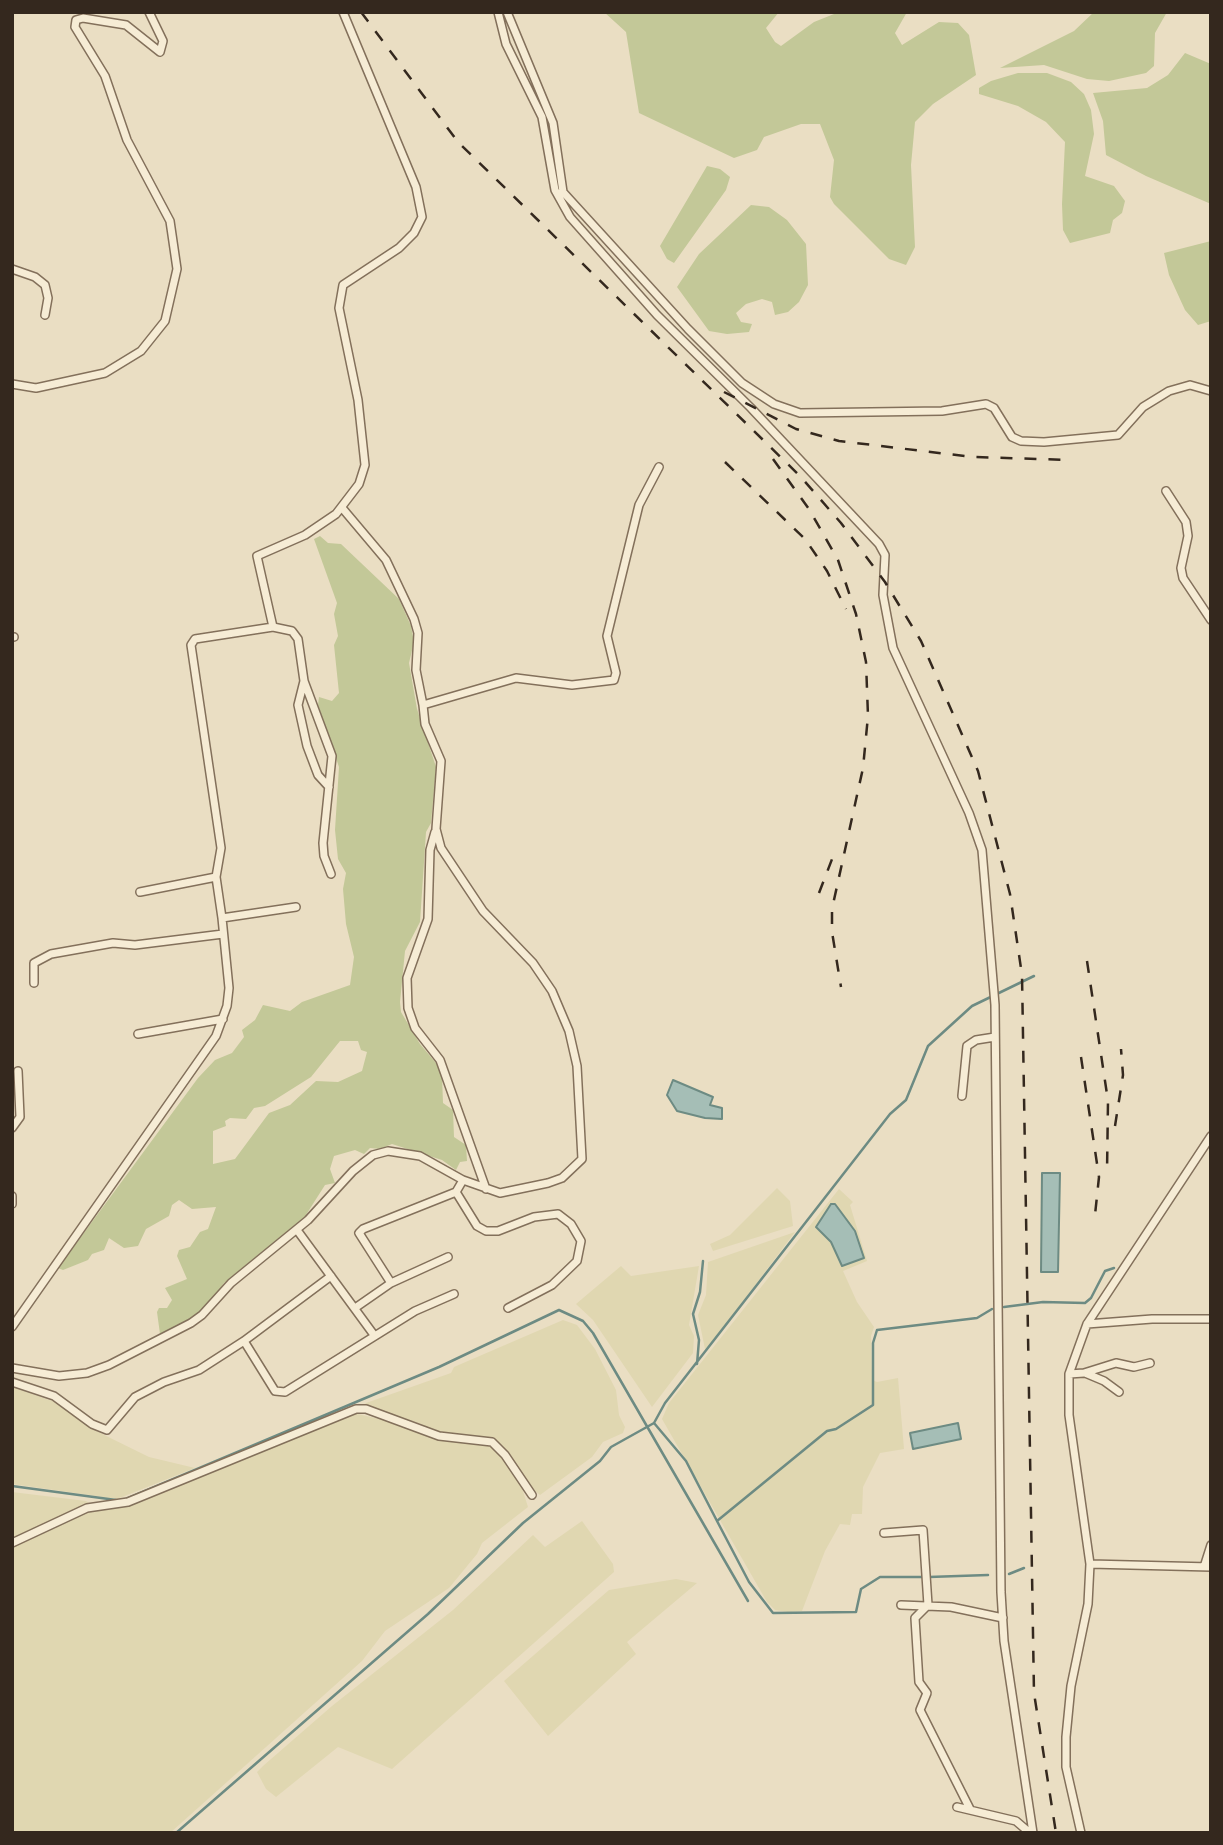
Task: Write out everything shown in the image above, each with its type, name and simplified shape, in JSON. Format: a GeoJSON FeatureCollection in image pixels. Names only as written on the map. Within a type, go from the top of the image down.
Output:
{"type":"FeatureCollection","features":[{"type":"Feature","properties":{"kind":"street"},"geometry":{"type":"LineString","coordinates":[[12,384],[36,388],[104,373],[141,352],[166,321],[177,269],[170,222],[127,140],[105,76],[75,27],[76,20],[83,18],[126,25],[160,52],[163,41],[149,12]]}},
{"type":"Feature","properties":{"kind":"street"},"geometry":{"type":"LineString","coordinates":[[273,626],[257,556],[305,535],[342,509],[359,484],[365,465],[358,400],[339,308],[340,295],[348,280],[399,248],[414,233],[422,217],[416,187],[343,12]]}},
{"type":"Feature","properties":{"kind":"street"},"geometry":{"type":"LineString","coordinates":[[498,12],[506,44],[542,117],[555,190],[570,217],[657,315],[751,408],[879,544],[886,555],[883,595],[893,648],[969,814],[982,850],[995,1005],[1003,1618],[1032,1833]]}},
{"type":"Feature","properties":{"kind":"street"},"geometry":{"type":"LineString","coordinates":[[507,12],[553,123],[563,192],[572,206],[742,383],[767,400],[800,413],[942,411],[986,404],[994,408],[1013,437],[1021,441],[1044,442],[1118,435],[1143,407],[1169,391],[1190,385],[1211,391]]}},
{"type":"Feature","properties":{"kind":"street"},"geometry":{"type":"LineString","coordinates":[[12,269],[35,277],[45,285],[48,298],[46,315]]}},
{"type":"Feature","properties":{"kind":"street"},"geometry":{"type":"LineString","coordinates":[[423,705],[516,678],[572,685],[614,680],[616,673],[609,655],[607,636],[639,505],[659,467]]}},
{"type":"Feature","properties":{"kind":"street"},"geometry":{"type":"LineString","coordinates":[[1166,491],[1186,522],[1188,536],[1181,568],[1183,578],[1211,620]]}},
{"type":"Feature","properties":{"kind":"street"},"geometry":{"type":"LineString","coordinates":[[342,509],[386,560],[418,633],[416,670],[425,723],[440,761],[436,829],[430,850],[428,919],[407,978],[408,1008],[415,1028],[440,1060],[486,1190]]}},
{"type":"Feature","properties":{"kind":"street"},"geometry":{"type":"LineString","coordinates":[[12,1327],[165,1112],[216,1036],[223,1020],[229,988],[216,877],[221,848],[191,645],[195,639],[273,626],[292,631],[298,639],[304,681],[332,756],[323,843],[324,856],[331,874]]}},
{"type":"Feature","properties":{"kind":"street"},"geometry":{"type":"LineString","coordinates":[[304,681],[298,705],[307,746],[318,775],[329,787]]}},
{"type":"Feature","properties":{"kind":"street"},"geometry":{"type":"LineString","coordinates":[[12,1368],[24,1373],[67,1376],[109,1365],[202,1315],[231,1283],[297,1230],[353,1171],[373,1155],[388,1151],[408,1153],[439,1164],[463,1180],[486,1190],[500,1193],[519,1192],[562,1178],[582,1159],[577,1066],[569,1031],[552,991],[533,963],[483,911],[441,848],[436,829]]}},
{"type":"Feature","properties":{"kind":"street"},"geometry":{"type":"LineString","coordinates":[[140,892],[216,877]]}},
{"type":"Feature","properties":{"kind":"street"},"geometry":{"type":"LineString","coordinates":[[222,918],[296,907]]}},
{"type":"Feature","properties":{"kind":"street"},"geometry":{"type":"LineString","coordinates":[[34,983],[34,963],[51,954],[114,943],[135,945],[223,933]]}},
{"type":"Feature","properties":{"kind":"street"},"geometry":{"type":"LineString","coordinates":[[138,1034],[223,1020]]}},
{"type":"Feature","properties":{"kind":"street"},"geometry":{"type":"LineString","coordinates":[[962,1096],[967,1046],[976,1040],[995,1037]]}},
{"type":"Feature","properties":{"kind":"street"},"geometry":{"type":"LineString","coordinates":[[12,1128],[20,1117],[18,1071]]}},
{"type":"Feature","properties":{"kind":"street"},"geometry":{"type":"LineString","coordinates":[[1081,1833],[1066,1767],[1066,1737],[1071,1686],[1088,1604],[1090,1564],[1069,1415],[1069,1374],[1087,1324],[1207,1148],[1211,1136]]}},
{"type":"Feature","properties":{"kind":"street"},"geometry":{"type":"LineString","coordinates":[[391,1283],[359,1233],[363,1229],[456,1192],[463,1180]]}},
{"type":"Feature","properties":{"kind":"street"},"geometry":{"type":"LineString","coordinates":[[456,1192],[477,1226],[486,1231],[508,1228],[549,1213],[566,1218],[578,1233],[581,1241],[577,1261],[552,1285],[508,1308]]}},
{"type":"Feature","properties":{"kind":"street"},"geometry":{"type":"LineString","coordinates":[[12,1196],[12,1204]]}},
{"type":"Feature","properties":{"kind":"street"},"geometry":{"type":"LineString","coordinates":[[297,1230],[374,1335]]}},
{"type":"Feature","properties":{"kind":"street"},"geometry":{"type":"LineString","coordinates":[[355,1308],[391,1283],[448,1257]]}},
{"type":"Feature","properties":{"kind":"street"},"geometry":{"type":"LineString","coordinates":[[12,1382],[54,1396],[92,1424],[107,1430],[135,1397],[164,1382],[199,1370],[244,1341],[331,1276]]}},
{"type":"Feature","properties":{"kind":"street"},"geometry":{"type":"LineString","coordinates":[[244,1341],[275,1391],[285,1392],[415,1311],[454,1294]]}},
{"type":"Feature","properties":{"kind":"street"},"geometry":{"type":"LineString","coordinates":[[1087,1324],[1153,1319],[1211,1319]]}},
{"type":"Feature","properties":{"kind":"street"},"geometry":{"type":"LineString","coordinates":[[1069,1374],[1084,1373],[1116,1363],[1134,1367],[1150,1363]]}},
{"type":"Feature","properties":{"kind":"street"},"geometry":{"type":"LineString","coordinates":[[1084,1373],[1104,1381],[1119,1392]]}},
{"type":"Feature","properties":{"kind":"street"},"geometry":{"type":"LineString","coordinates":[[12,1543],[87,1508],[128,1502],[356,1409],[366,1409],[439,1436],[492,1442],[505,1455],[532,1495]]}},
{"type":"Feature","properties":{"kind":"street"},"geometry":{"type":"LineString","coordinates":[[884,1533],[923,1530],[928,1605],[915,1618],[919,1682],[927,1693],[920,1710],[970,1809]]}},
{"type":"Feature","properties":{"kind":"street"},"geometry":{"type":"LineString","coordinates":[[1090,1564],[1207,1567],[1211,1545]]}},
{"type":"Feature","properties":{"kind":"street"},"geometry":{"type":"LineString","coordinates":[[901,1605],[928,1605],[1003,1618]]}},
{"type":"Feature","properties":{"kind":"street"},"geometry":{"type":"LineString","coordinates":[[957,1807],[1016,1821],[1032,1833]]}},
{"type":"Feature","properties":{"kind":"shaded area"},"geometry":{"type":"Polygon","coordinates":[[[777,1188],[790,1201],[793,1226],[713,1251],[710,1244],[730,1235],[777,1188]]]}},
{"type":"Feature","properties":{"kind":"shaded area"},"geometry":{"type":"Polygon","coordinates":[[[839,1189],[853,1202],[850,1205],[867,1261],[843,1271],[857,1302],[874,1327],[871,1336],[872,1380],[877,1382],[898,1378],[904,1449],[880,1453],[863,1487],[862,1514],[852,1514],[850,1525],[840,1524],[825,1551],[802,1611],[788,1612],[775,1610],[767,1602],[662,1419],[669,1403],[839,1189]]]}},
{"type":"Feature","properties":{"kind":"shaded area"},"geometry":{"type":"Polygon","coordinates":[[[795,1232],[705,1349],[698,1315],[706,1295],[708,1262],[795,1232]]]}},
{"type":"Feature","properties":{"kind":"shaded area"},"geometry":{"type":"Polygon","coordinates":[[[621,1266],[631,1276],[699,1266],[689,1325],[694,1336],[693,1353],[652,1407],[593,1320],[576,1304],[621,1266]]]}},
{"type":"Feature","properties":{"kind":"shaded area"},"geometry":{"type":"Polygon","coordinates":[[[563,1320],[577,1325],[595,1349],[616,1390],[619,1415],[625,1427],[623,1433],[603,1442],[592,1457],[540,1495],[521,1479],[500,1446],[433,1432],[421,1424],[363,1407],[366,1403],[451,1373],[454,1367],[563,1320]]]}},
{"type":"Feature","properties":{"kind":"shaded area"},"geometry":{"type":"Polygon","coordinates":[[[12,1387],[58,1403],[90,1428],[149,1457],[195,1468],[117,1499],[12,1484],[12,1387]]]}},
{"type":"Feature","properties":{"kind":"shaded area"},"geometry":{"type":"Polygon","coordinates":[[[353,1413],[487,1443],[505,1457],[522,1488],[528,1507],[482,1543],[477,1554],[449,1588],[385,1631],[362,1661],[170,1833],[12,1833],[12,1545],[94,1508],[119,1506],[353,1413]]]}},
{"type":"Feature","properties":{"kind":"shaded area"},"geometry":{"type":"Polygon","coordinates":[[[12,1492],[86,1501],[90,1504],[12,1541],[12,1492]]]}},
{"type":"Feature","properties":{"kind":"shaded area"},"geometry":{"type":"Polygon","coordinates":[[[582,1521],[613,1564],[614,1572],[392,1769],[338,1747],[276,1797],[266,1789],[257,1772],[263,1766],[332,1706],[453,1610],[533,1535],[545,1547],[582,1521]]]}},
{"type":"Feature","properties":{"kind":"shaded area"},"geometry":{"type":"Polygon","coordinates":[[[676,1579],[697,1583],[627,1642],[636,1654],[548,1736],[504,1681],[609,1590],[676,1579]]]}},
{"type":"Feature","properties":{"kind":"green space"},"geometry":{"type":"Polygon","coordinates":[[[604,12],[779,12],[766,28],[781,46],[814,22],[839,12],[907,12],[895,33],[902,45],[939,22],[958,23],[969,35],[976,75],[933,104],[915,122],[911,165],[915,247],[906,265],[889,259],[834,204],[830,197],[834,160],[820,124],[801,124],[764,137],[757,150],[734,158],[639,113],[626,32],[604,12]]]}},
{"type":"Feature","properties":{"kind":"green space"},"geometry":{"type":"Polygon","coordinates":[[[1094,12],[1167,12],[1155,33],[1154,66],[1146,73],[1109,81],[1087,79],[1044,65],[1000,68],[1074,31],[1094,12]]]}},
{"type":"Feature","properties":{"kind":"green space"},"geometry":{"type":"Polygon","coordinates":[[[1185,53],[1211,64],[1211,204],[1146,176],[1106,155],[1103,121],[1093,93],[1147,88],[1168,75],[1185,53]]]}},
{"type":"Feature","properties":{"kind":"green space"},"geometry":{"type":"Polygon","coordinates":[[[1018,73],[1047,73],[1071,82],[1084,94],[1091,110],[1094,134],[1085,176],[1114,186],[1125,201],[1122,213],[1113,220],[1110,233],[1070,243],[1063,230],[1065,142],[1046,122],[1018,106],[979,94],[979,88],[991,81],[1018,73]]]}},
{"type":"Feature","properties":{"kind":"green space"},"geometry":{"type":"Polygon","coordinates":[[[707,166],[720,169],[730,177],[726,190],[674,263],[667,259],[660,246],[707,166]]]}},
{"type":"Feature","properties":{"kind":"green space"},"geometry":{"type":"Polygon","coordinates":[[[751,205],[769,207],[787,220],[806,244],[808,285],[799,302],[788,312],[775,315],[772,302],[762,299],[746,304],[736,313],[741,322],[752,324],[749,332],[727,334],[709,331],[677,287],[699,254],[751,205]]]}},
{"type":"Feature","properties":{"kind":"green space"},"geometry":{"type":"Polygon","coordinates":[[[1211,241],[1211,321],[1198,325],[1185,310],[1169,275],[1164,253],[1211,241]]]}},
{"type":"Feature","properties":{"kind":"green space"},"geometry":{"type":"Polygon","coordinates":[[[320,536],[328,543],[341,544],[399,599],[411,626],[414,642],[409,663],[417,709],[436,767],[431,823],[426,832],[420,922],[405,951],[401,1012],[442,1076],[443,1103],[453,1110],[454,1137],[466,1145],[467,1161],[460,1162],[456,1170],[442,1160],[392,1144],[380,1149],[370,1148],[364,1154],[355,1150],[334,1156],[330,1169],[335,1183],[325,1185],[304,1218],[224,1283],[211,1302],[192,1318],[160,1334],[157,1312],[159,1308],[167,1308],[172,1300],[165,1288],[187,1279],[177,1256],[179,1250],[190,1247],[200,1232],[208,1229],[216,1207],[192,1209],[179,1200],[172,1205],[169,1216],[146,1229],[138,1246],[124,1248],[109,1238],[104,1250],[92,1254],[88,1260],[63,1270],[58,1268],[198,1078],[215,1060],[232,1053],[244,1037],[242,1030],[255,1020],[263,1005],[290,1011],[302,1002],[350,985],[354,957],[346,924],[343,889],[346,873],[338,859],[335,830],[339,767],[318,705],[319,697],[332,701],[339,693],[334,645],[338,636],[334,614],[337,603],[314,539],[320,536]],[[340,1041],[311,1077],[265,1106],[254,1108],[246,1119],[230,1118],[225,1121],[226,1126],[213,1131],[213,1164],[235,1159],[269,1113],[290,1105],[316,1081],[338,1082],[362,1071],[367,1052],[361,1050],[358,1041],[340,1041]]]}},
{"type":"Feature","properties":{"kind":"water"},"geometry":{"type":"Polygon","coordinates":[[[673,1080],[713,1097],[710,1105],[722,1108],[722,1119],[677,1111],[667,1095],[673,1080]]]}},
{"type":"Feature","properties":{"kind":"water"},"geometry":{"type":"Polygon","coordinates":[[[1042,1173],[1060,1173],[1058,1272],[1041,1272],[1042,1173]]]}},
{"type":"Feature","properties":{"kind":"water"},"geometry":{"type":"Polygon","coordinates":[[[831,1204],[835,1204],[855,1231],[864,1258],[842,1266],[831,1242],[816,1227],[831,1204]]]}},
{"type":"Feature","properties":{"kind":"water"},"geometry":{"type":"Polygon","coordinates":[[[958,1423],[961,1439],[913,1449],[910,1433],[958,1423]]]}},
{"type":"Feature","properties":{"kind":"waterway"},"geometry":{"type":"LineString","coordinates":[[176,1833],[428,1614],[523,1523],[600,1461],[611,1447],[654,1423],[665,1403],[890,1114],[906,1100],[928,1046],[972,1006],[1034,976]]}},
{"type":"Feature","properties":{"kind":"waterway"},"geometry":{"type":"LineString","coordinates":[[697,1364],[699,1340],[693,1314],[700,1292],[703,1261]]}},
{"type":"Feature","properties":{"kind":"waterway"},"geometry":{"type":"LineString","coordinates":[[1004,1307],[1043,1302],[1085,1303],[1091,1298],[1105,1271],[1114,1268]]}},
{"type":"Feature","properties":{"kind":"waterway"},"geometry":{"type":"LineString","coordinates":[[654,1423],[686,1461],[717,1521],[827,1431],[836,1429],[873,1405],[873,1343],[877,1330],[977,1318],[992,1309]]}},
{"type":"Feature","properties":{"kind":"waterway"},"geometry":{"type":"LineString","coordinates":[[126,1499],[439,1367],[559,1310],[583,1321],[593,1333],[748,1601]]}},
{"type":"Feature","properties":{"kind":"waterway"},"geometry":{"type":"LineString","coordinates":[[12,1486],[116,1500]]}},
{"type":"Feature","properties":{"kind":"waterway"},"geometry":{"type":"LineString","coordinates":[[717,1521],[749,1582],[773,1613],[856,1612],[861,1589],[880,1577],[924,1577]]}},
{"type":"Feature","properties":{"kind":"waterway"},"geometry":{"type":"LineString","coordinates":[[1009,1574],[1024,1568]]}},
{"type":"Feature","properties":{"kind":"waterway"},"geometry":{"type":"LineString","coordinates":[[929,1577],[988,1575]]}},
{"type":"Feature","properties":{"kind":"railway"},"geometry":{"type":"LineString","coordinates":[[361,12],[458,142],[800,476],[841,523],[885,582],[921,641],[978,771],[1010,894],[1022,975],[1034,1693],[1056,1833]]}},
{"type":"Feature","properties":{"kind":"railway"},"geometry":{"type":"LineString","coordinates":[[724,392],[796,429],[839,441],[973,457],[1069,460]]}},
{"type":"Feature","properties":{"kind":"railway"},"geometry":{"type":"LineString","coordinates":[[773,459],[809,509],[838,560],[856,614],[866,662],[868,716],[863,768],[832,909],[832,932],[841,987]]}},
{"type":"Feature","properties":{"kind":"railway"},"geometry":{"type":"LineString","coordinates":[[725,462],[805,539],[827,571],[846,609]]}},
{"type":"Feature","properties":{"kind":"railway"},"geometry":{"type":"LineString","coordinates":[[819,893],[834,854]]}},
{"type":"Feature","properties":{"kind":"railway"},"geometry":{"type":"LineString","coordinates":[[1087,961],[1108,1101],[1107,1173]]}},
{"type":"Feature","properties":{"kind":"railway"},"geometry":{"type":"LineString","coordinates":[[1115,1126],[1123,1075],[1121,1049]]}},
{"type":"Feature","properties":{"kind":"railway"},"geometry":{"type":"LineString","coordinates":[[1081,1057],[1099,1177],[1095,1215]]}}]}
